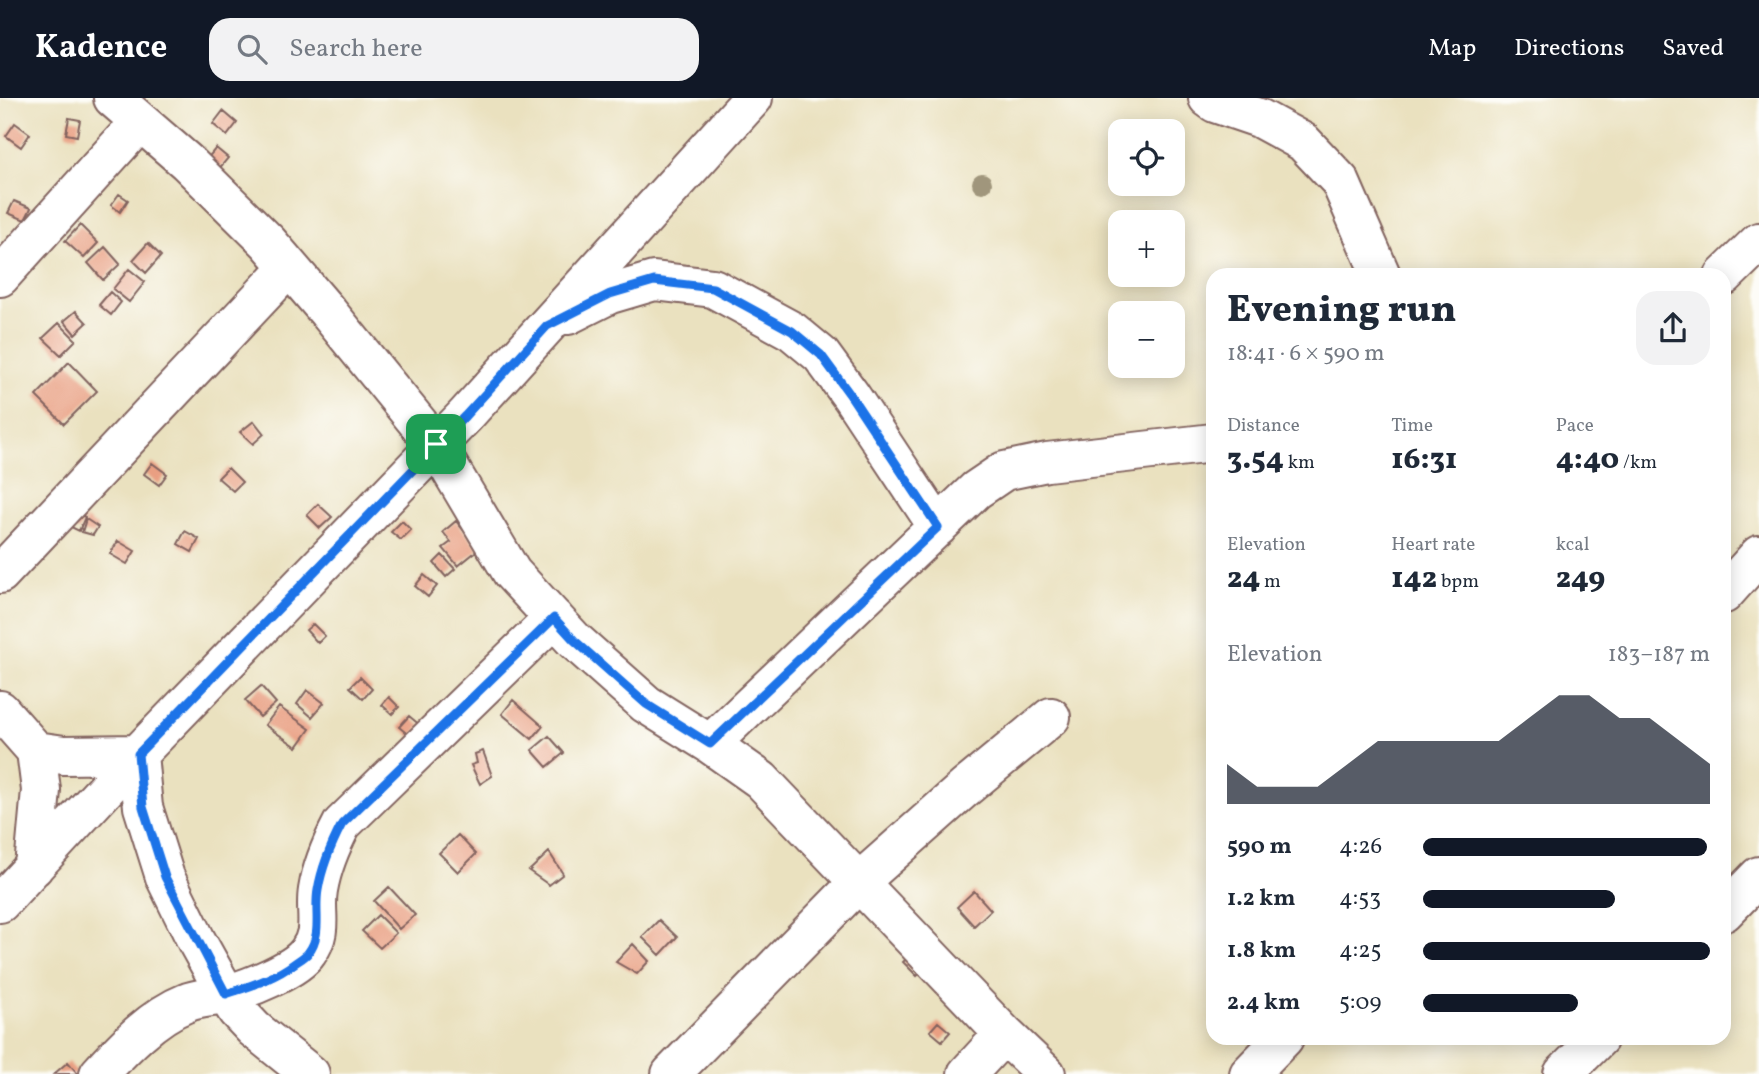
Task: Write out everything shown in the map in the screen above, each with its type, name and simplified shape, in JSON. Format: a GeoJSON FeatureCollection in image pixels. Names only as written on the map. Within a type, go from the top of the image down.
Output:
{"type":"FeatureCollection","features":[{"type":"Feature","properties":{"kind":"street"},"geometry":{"type":"LineString","coordinates":[[0,903],[138,754],[465,416],[753,98]]}},
{"type":"Feature","properties":{"kind":"street"},"geometry":{"type":"LineString","coordinates":[[1208,98],[1259,118],[1303,142],[1340,181],[1378,268]]}},
{"type":"Feature","properties":{"kind":"street"},"geometry":{"type":"LineString","coordinates":[[0,277],[126,110],[187,162],[268,242],[436,444],[512,573],[574,640],[646,704],[761,780],[1004,1034],[1046,1074]]}},
{"type":"Feature","properties":{"kind":"street"},"geometry":{"type":"LineString","coordinates":[[1731,269],[1759,242]]}},
{"type":"Feature","properties":{"kind":"street"},"geometry":{"type":"LineString","coordinates":[[0,574],[289,267]]}},
{"type":"Feature","properties":{"kind":"street"},"geometry":{"type":"LineString","coordinates":[[547,326],[610,294],[654,281],[713,288],[792,331],[821,355],[938,527]]}},
{"type":"Feature","properties":{"kind":"street"},"geometry":{"type":"LineString","coordinates":[[710,744],[976,490],[1004,471],[1047,462],[1206,444]]}},
{"type":"Feature","properties":{"kind":"street"},"geometry":{"type":"LineString","coordinates":[[1731,586],[1759,555]]}},
{"type":"Feature","properties":{"kind":"street"},"geometry":{"type":"LineString","coordinates":[[99,1074],[122,1050],[166,1013],[187,1002],[264,982],[308,954],[318,932],[317,894],[321,873],[342,824],[554,618]]}},
{"type":"Feature","properties":{"kind":"street"},"geometry":{"type":"LineString","coordinates":[[0,710],[36,751],[41,790],[34,867]]}},
{"type":"Feature","properties":{"kind":"street"},"geometry":{"type":"LineString","coordinates":[[671,1074],[859,882],[965,788],[1051,717]]}},
{"type":"Feature","properties":{"kind":"street"},"geometry":{"type":"LineString","coordinates":[[36,751],[64,755],[138,754]]}},
{"type":"Feature","properties":{"kind":"street"},"geometry":{"type":"LineString","coordinates":[[138,754],[143,807],[165,877],[226,994],[254,1029],[310,1074]]}},
{"type":"Feature","properties":{"kind":"street"},"geometry":{"type":"LineString","coordinates":[[1731,905],[1759,876]]}},
{"type":"Feature","properties":{"kind":"street"},"geometry":{"type":"LineString","coordinates":[[967,1074],[1004,1034]]}},
{"type":"Feature","properties":{"kind":"street"},"geometry":{"type":"LineString","coordinates":[[1249,1074],[1277,1045]]}},
{"type":"Feature","properties":{"kind":"street"},"geometry":{"type":"LineString","coordinates":[[1563,1074],[1593,1045]]}},
{"type":"Feature","properties":{"kind":"building"},"geometry":{"type":"Polygon","coordinates":[[[223,111],[237,123],[227,136],[213,124],[223,111]]]}},
{"type":"Feature","properties":{"kind":"building"},"geometry":{"type":"Polygon","coordinates":[[[69,118],[80,120],[77,136],[66,134],[69,118]]]}},
{"type":"Feature","properties":{"kind":"building"},"geometry":{"type":"Polygon","coordinates":[[[15,123],[30,134],[21,147],[6,136],[15,123]]]}},
{"type":"Feature","properties":{"kind":"building"},"geometry":{"type":"Polygon","coordinates":[[[216,148],[228,158],[218,170],[206,160],[216,148]]]}},
{"type":"Feature","properties":{"kind":"building"},"geometry":{"type":"Polygon","coordinates":[[[119,194],[128,200],[120,212],[111,205],[119,194]]]}},
{"type":"Feature","properties":{"kind":"building"},"geometry":{"type":"Polygon","coordinates":[[[14,201],[31,208],[25,220],[8,213],[14,201]]]}},
{"type":"Feature","properties":{"kind":"building"},"geometry":{"type":"Polygon","coordinates":[[[80,225],[98,243],[84,258],[65,241],[80,225]]]}},
{"type":"Feature","properties":{"kind":"building"},"geometry":{"type":"Polygon","coordinates":[[[148,243],[161,256],[146,273],[133,260],[148,243]]]}},
{"type":"Feature","properties":{"kind":"building"},"geometry":{"type":"Polygon","coordinates":[[[105,247],[120,264],[103,280],[88,263],[105,247]]]}},
{"type":"Feature","properties":{"kind":"building"},"geometry":{"type":"Polygon","coordinates":[[[129,269],[145,282],[129,302],[113,289],[129,269]]]}},
{"type":"Feature","properties":{"kind":"building"},"geometry":{"type":"Polygon","coordinates":[[[110,292],[121,302],[111,315],[99,305],[110,292]]]}},
{"type":"Feature","properties":{"kind":"building"},"geometry":{"type":"Polygon","coordinates":[[[76,311],[87,323],[75,334],[64,321],[76,311]]]}},
{"type":"Feature","properties":{"kind":"building"},"geometry":{"type":"Polygon","coordinates":[[[59,323],[76,340],[61,355],[43,338],[59,323]]]}},
{"type":"Feature","properties":{"kind":"building"},"geometry":{"type":"Polygon","coordinates":[[[69,362],[97,391],[64,424],[36,396],[69,362]]]}},
{"type":"Feature","properties":{"kind":"building"},"geometry":{"type":"Polygon","coordinates":[[[254,421],[264,434],[253,444],[240,432],[254,421]]]}},
{"type":"Feature","properties":{"kind":"building"},"geometry":{"type":"Polygon","coordinates":[[[152,463],[167,474],[159,485],[144,474],[152,463]]]}},
{"type":"Feature","properties":{"kind":"building"},"geometry":{"type":"Polygon","coordinates":[[[228,468],[242,482],[233,491],[218,478],[228,468]]]}},
{"type":"Feature","properties":{"kind":"building"},"geometry":{"type":"Polygon","coordinates":[[[318,504],[332,517],[320,528],[307,515],[318,504]]]}},
{"type":"Feature","properties":{"kind":"building"},"geometry":{"type":"Polygon","coordinates":[[[71,510],[85,517],[79,531],[65,524],[71,510]]]}},
{"type":"Feature","properties":{"kind":"building"},"geometry":{"type":"Polygon","coordinates":[[[86,519],[98,527],[93,535],[82,532],[86,519]]]}},
{"type":"Feature","properties":{"kind":"building"},"geometry":{"type":"Polygon","coordinates":[[[402,521],[411,530],[401,540],[391,532],[402,521]]]}},
{"type":"Feature","properties":{"kind":"building"},"geometry":{"type":"Polygon","coordinates":[[[456,521],[479,549],[458,566],[443,548],[451,542],[443,532],[456,521]]]}},
{"type":"Feature","properties":{"kind":"building"},"geometry":{"type":"Polygon","coordinates":[[[185,531],[199,539],[192,552],[178,544],[185,531]]]}},
{"type":"Feature","properties":{"kind":"building"},"geometry":{"type":"Polygon","coordinates":[[[118,541],[135,551],[127,564],[110,554],[118,541]]]}},
{"type":"Feature","properties":{"kind":"building"},"geometry":{"type":"Polygon","coordinates":[[[442,555],[455,569],[446,577],[434,563],[442,555]]]}},
{"type":"Feature","properties":{"kind":"building"},"geometry":{"type":"Polygon","coordinates":[[[424,575],[437,586],[428,597],[415,586],[424,575]]]}},
{"type":"Feature","properties":{"kind":"building"},"geometry":{"type":"Polygon","coordinates":[[[313,624],[325,636],[318,643],[306,630],[313,624]]]}},
{"type":"Feature","properties":{"kind":"building"},"geometry":{"type":"Polygon","coordinates":[[[360,677],[372,689],[363,699],[350,687],[360,677]]]}},
{"type":"Feature","properties":{"kind":"building"},"geometry":{"type":"Polygon","coordinates":[[[261,686],[276,703],[260,717],[245,700],[261,686]]]}},
{"type":"Feature","properties":{"kind":"building"},"geometry":{"type":"Polygon","coordinates":[[[307,690],[324,703],[312,717],[297,704],[307,690]]]}},
{"type":"Feature","properties":{"kind":"building"},"geometry":{"type":"Polygon","coordinates":[[[389,697],[399,707],[392,714],[382,705],[389,697]]]}},
{"type":"Feature","properties":{"kind":"building"},"geometry":{"type":"Polygon","coordinates":[[[513,700],[543,726],[532,739],[502,714],[513,700]]]}},
{"type":"Feature","properties":{"kind":"building"},"geometry":{"type":"Polygon","coordinates":[[[279,707],[310,729],[297,747],[265,725],[279,707]]]}},
{"type":"Feature","properties":{"kind":"building"},"geometry":{"type":"Polygon","coordinates":[[[409,716],[421,726],[411,737],[399,727],[409,716]]]}},
{"type":"Feature","properties":{"kind":"building"},"geometry":{"type":"Polygon","coordinates":[[[549,736],[564,753],[547,767],[532,750],[549,736]]]}},
{"type":"Feature","properties":{"kind":"building"},"geometry":{"type":"Polygon","coordinates":[[[483,751],[492,776],[480,784],[471,765],[477,763],[475,754],[483,751]]]}},
{"type":"Feature","properties":{"kind":"building"},"geometry":{"type":"Polygon","coordinates":[[[458,835],[476,854],[458,872],[439,853],[458,835]]]}},
{"type":"Feature","properties":{"kind":"building"},"geometry":{"type":"Polygon","coordinates":[[[549,852],[563,874],[549,885],[529,871],[549,852]]]}},
{"type":"Feature","properties":{"kind":"building"},"geometry":{"type":"Polygon","coordinates":[[[389,887],[415,915],[399,929],[374,901],[389,887]]]}},
{"type":"Feature","properties":{"kind":"building"},"geometry":{"type":"Polygon","coordinates":[[[974,891],[991,910],[974,926],[957,907],[974,891]]]}},
{"type":"Feature","properties":{"kind":"building"},"geometry":{"type":"Polygon","coordinates":[[[378,915],[396,933],[380,948],[362,931],[378,915]]]}},
{"type":"Feature","properties":{"kind":"building"},"geometry":{"type":"Polygon","coordinates":[[[659,920],[677,937],[660,955],[642,937],[659,920]]]}},
{"type":"Feature","properties":{"kind":"building"},"geometry":{"type":"Polygon","coordinates":[[[633,944],[649,961],[637,974],[616,962],[633,944]]]}},
{"type":"Feature","properties":{"kind":"building"},"geometry":{"type":"Polygon","coordinates":[[[918,947],[932,962],[917,976],[903,962],[918,947]]]}},
{"type":"Feature","properties":{"kind":"building"},"geometry":{"type":"Polygon","coordinates":[[[938,1022],[950,1032],[942,1041],[930,1031],[938,1022]]]}},
{"type":"Feature","properties":{"kind":"building"},"geometry":{"type":"Polygon","coordinates":[[[68,1062],[78,1074],[54,1074],[68,1062]]]}},
{"type":"Feature","properties":{"kind":"route"},"geometry":{"type":"LineString","coordinates":[[654,281],[713,288],[792,331],[821,355],[938,527],[710,744],[646,704],[574,640],[554,618],[342,824],[321,873],[317,894],[318,932],[308,954],[264,982],[226,994],[165,877],[143,807],[138,754],[436,444],[547,326],[610,294],[654,281]]}}]}
